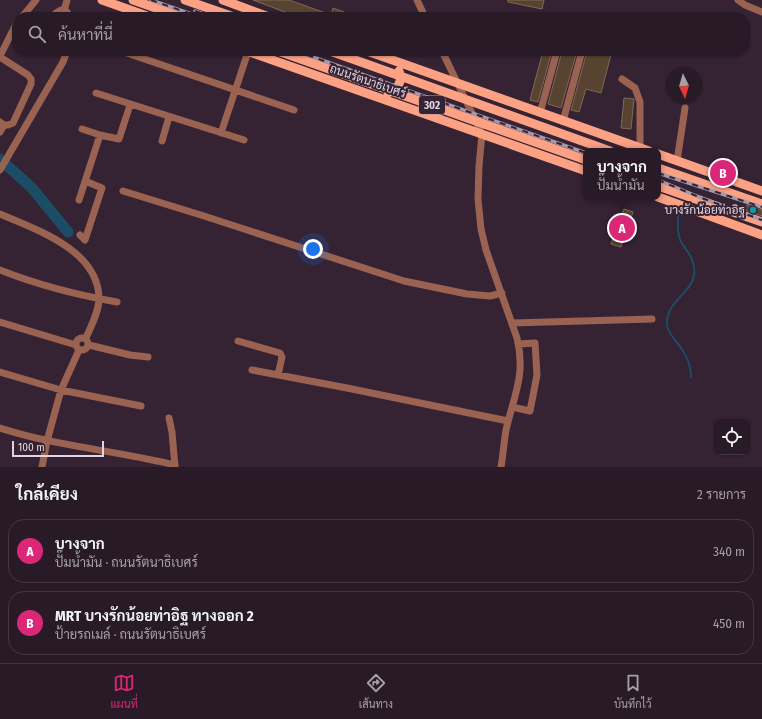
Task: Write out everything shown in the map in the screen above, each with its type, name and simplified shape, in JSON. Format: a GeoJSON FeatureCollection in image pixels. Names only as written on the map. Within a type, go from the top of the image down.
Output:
{"type":"FeatureCollection","features":[{"type":"Feature","properties":{"kind":"main road"},"geometry":{"type":"LineString","coordinates":[[102,0],[136,12]]}},
{"type":"Feature","properties":{"kind":"main road"},"geometry":{"type":"LineString","coordinates":[[133,0],[167,12]]}},
{"type":"Feature","properties":{"kind":"main road"},"geometry":{"type":"LineString","coordinates":[[184,0],[219,12]]}},
{"type":"Feature","properties":{"kind":"main road"},"geometry":{"type":"LineString","coordinates":[[223,0],[255,12]]}},
{"type":"Feature","properties":{"kind":"main road","name":"ถนนรัตนาธิเบศร์"},"geometry":{"type":"LineString","coordinates":[[262,56],[583,170]]}},
{"type":"Feature","properties":{"kind":"main road","name":"ถนนรัตนาธิเบศร์"},"geometry":{"type":"LineString","coordinates":[[292,56],[583,159]]}},
{"type":"Feature","properties":{"kind":"main road","name":"ถนนรัตนาธิเบศร์"},"geometry":{"type":"LineString","coordinates":[[344,56],[602,148]]}},
{"type":"Feature","properties":{"kind":"main road","name":"302"},"geometry":{"type":"LineString","coordinates":[[381,56],[641,148]]}},
{"type":"Feature","properties":{"kind":"main road"},"geometry":{"type":"LineString","coordinates":[[376,96],[386,94],[396,89],[400,83],[401,77],[398,68],[390,59]]}},
{"type":"Feature","properties":{"kind":"main road"},"geometry":{"type":"LineString","coordinates":[[549,158],[544,149],[544,140],[552,126],[563,121]]}},
{"type":"Feature","properties":{"kind":"main road"},"geometry":{"type":"LineString","coordinates":[[661,155],[762,191]]}},
{"type":"Feature","properties":{"kind":"main road"},"geometry":{"type":"LineString","coordinates":[[661,169],[762,204]]}},
{"type":"Feature","properties":{"kind":"main road"},"geometry":{"type":"LineString","coordinates":[[661,187],[762,222]]}},
{"type":"Feature","properties":{"kind":"main road"},"geometry":{"type":"LineString","coordinates":[[661,198],[762,235]]}},
{"type":"Feature","properties":{"kind":"street"},"geometry":{"type":"LineString","coordinates":[[26,12],[36,0]]}},
{"type":"Feature","properties":{"kind":"street"},"geometry":{"type":"LineString","coordinates":[[57,12],[64,11],[67,0]]}},
{"type":"Feature","properties":{"kind":"street"},"geometry":{"type":"LineString","coordinates":[[417,0],[423,12]]}},
{"type":"Feature","properties":{"kind":"street"},"geometry":{"type":"LineString","coordinates":[[738,0],[762,12]]}},
{"type":"Feature","properties":{"kind":"street"},"geometry":{"type":"LineString","coordinates":[[0,132],[2,123],[8,125],[13,123],[32,84],[28,75],[0,56],[12,32]]}},
{"type":"Feature","properties":{"kind":"street"},"geometry":{"type":"LineString","coordinates":[[0,170],[65,56]]}},
{"type":"Feature","properties":{"kind":"street"},"geometry":{"type":"LineString","coordinates":[[135,56],[294,110]]}},
{"type":"Feature","properties":{"kind":"street"},"geometry":{"type":"LineString","coordinates":[[221,133],[246,56]]}},
{"type":"Feature","properties":{"kind":"street"},"geometry":{"type":"LineString","coordinates":[[445,56],[459,84]]}},
{"type":"Feature","properties":{"kind":"street"},"geometry":{"type":"LineString","coordinates":[[540,113],[556,56]]}},
{"type":"Feature","properties":{"kind":"street"},"geometry":{"type":"LineString","coordinates":[[563,121],[581,56]]}},
{"type":"Feature","properties":{"kind":"street"},"geometry":{"type":"LineString","coordinates":[[622,79],[635,88],[640,102],[644,148]]}},
{"type":"Feature","properties":{"kind":"street","name":"302"},"geometry":{"type":"LineString","coordinates":[[459,84],[482,134]]}},
{"type":"Feature","properties":{"kind":"street"},"geometry":{"type":"LineString","coordinates":[[96,94],[244,140]]}},
{"type":"Feature","properties":{"kind":"street"},"geometry":{"type":"LineString","coordinates":[[82,129],[119,139],[130,105]]}},
{"type":"Feature","properties":{"kind":"street"},"geometry":{"type":"LineString","coordinates":[[677,161],[685,108]]}},
{"type":"Feature","properties":{"kind":"street"},"geometry":{"type":"LineString","coordinates":[[162,141],[169,117]]}},
{"type":"Feature","properties":{"kind":"street"},"geometry":{"type":"LineString","coordinates":[[482,134],[479,166],[480,223],[486,250],[519,344],[521,360],[520,376],[508,421],[501,467]]}},
{"type":"Feature","properties":{"kind":"street"},"geometry":{"type":"LineString","coordinates":[[79,200],[100,135]]}},
{"type":"Feature","properties":{"kind":"street"},"geometry":{"type":"LineString","coordinates":[[80,235],[85,240],[102,188],[85,181]]}},
{"type":"Feature","properties":{"kind":"street"},"geometry":{"type":"LineString","coordinates":[[123,191],[404,281],[467,294],[490,296],[502,293]]}},
{"type":"Feature","properties":{"kind":"street"},"geometry":{"type":"LineString","coordinates":[[0,214],[52,239],[77,254],[91,269],[95,277],[98,285],[99,299],[97,311],[85,350],[0,322]]}},
{"type":"Feature","properties":{"kind":"street"},"geometry":{"type":"LineString","coordinates":[[0,270],[48,287],[117,302]]}},
{"type":"Feature","properties":{"kind":"street"},"geometry":{"type":"LineString","coordinates":[[512,323],[652,319]]}},
{"type":"Feature","properties":{"kind":"street"},"geometry":{"type":"LineString","coordinates":[[42,467],[47,441],[61,390],[78,348],[78,340],[83,338],[87,342],[130,355],[148,357]]}},
{"type":"Feature","properties":{"kind":"street"},"geometry":{"type":"LineString","coordinates":[[238,341],[280,353],[282,357],[278,375]]}},
{"type":"Feature","properties":{"kind":"street"},"geometry":{"type":"LineString","coordinates":[[512,407],[530,411],[537,375],[535,343],[519,344]]}},
{"type":"Feature","properties":{"kind":"street"},"geometry":{"type":"LineString","coordinates":[[252,370],[508,421]]}},
{"type":"Feature","properties":{"kind":"street"},"geometry":{"type":"LineString","coordinates":[[0,372],[61,390],[141,406]]}},
{"type":"Feature","properties":{"kind":"street"},"geometry":{"type":"LineString","coordinates":[[0,428],[47,441],[141,457],[175,466],[172,432],[169,418]]}},
{"type":"Feature","properties":{"kind":"building"},"geometry":{"type":"Polygon","coordinates":[[[253,0],[289,0],[323,12],[285,12],[253,0]]]}},
{"type":"Feature","properties":{"kind":"building"},"geometry":{"type":"Polygon","coordinates":[[[508,0],[544,0],[542,9],[508,2],[508,0]]]}},
{"type":"Feature","properties":{"kind":"building"},"geometry":{"type":"Polygon","coordinates":[[[333,8],[344,12],[332,12],[333,8]]]}},
{"type":"Feature","properties":{"kind":"building"},"geometry":{"type":"Polygon","coordinates":[[[542,56],[551,56],[538,102],[530,100],[542,56]]]}},
{"type":"Feature","properties":{"kind":"building"},"geometry":{"type":"Polygon","coordinates":[[[561,56],[576,56],[561,108],[548,104],[561,56]]]}},
{"type":"Feature","properties":{"kind":"building"},"geometry":{"type":"Polygon","coordinates":[[[586,56],[611,56],[601,93],[586,89],[579,112],[571,110],[586,56]]]}},
{"type":"Feature","properties":{"kind":"building"},"geometry":{"type":"Polygon","coordinates":[[[624,98],[634,99],[631,129],[621,128],[624,98]]]}},
{"type":"Feature","properties":{"kind":"building"},"geometry":{"type":"Polygon","coordinates":[[[746,205],[762,210],[762,216],[745,210],[746,205]]]}},
{"type":"Feature","properties":{"kind":"building"},"geometry":{"type":"Polygon","coordinates":[[[624,209],[633,212],[621,247],[611,244],[624,209]]]}},
{"type":"Feature","properties":{"kind":"waterway"},"geometry":{"type":"LineString","coordinates":[[0,159],[32,188],[68,232]]}},
{"type":"Feature","properties":{"kind":"waterway"},"geometry":{"type":"LineString","coordinates":[[680,209],[678,221],[679,235],[681,242],[693,261],[694,275],[689,287],[670,310],[667,325],[671,334],[687,358],[691,377]]}},
{"type":"Feature","properties":{"kind":"railway"},"geometry":{"type":"LineString","coordinates":[[151,0],[186,12]]}},
{"type":"Feature","properties":{"kind":"railway"},"geometry":{"type":"LineString","coordinates":[[310,56],[583,152]]}},
{"type":"Feature","properties":{"kind":"railway"},"geometry":{"type":"LineString","coordinates":[[661,174],[762,207]]}},
{"type":"Feature","properties":{"kind":"railway"},"geometry":{"type":"LineString","coordinates":[[661,181],[762,220]]}},
{"type":"Feature","properties":{"kind":"place","name":"MRT บางรักน้อยท่าอิฐ ทางออก 2"},"geometry":{"type":"Point","coordinates":[723,173]}},
{"type":"Feature","properties":{"kind":"place","name":"บางรักน้อยท่าอิฐ"},"geometry":{"type":"Point","coordinates":[753,210]}},
{"type":"Feature","properties":{"kind":"place","name":"บางจาก"},"geometry":{"type":"Point","coordinates":[622,228]}}]}
